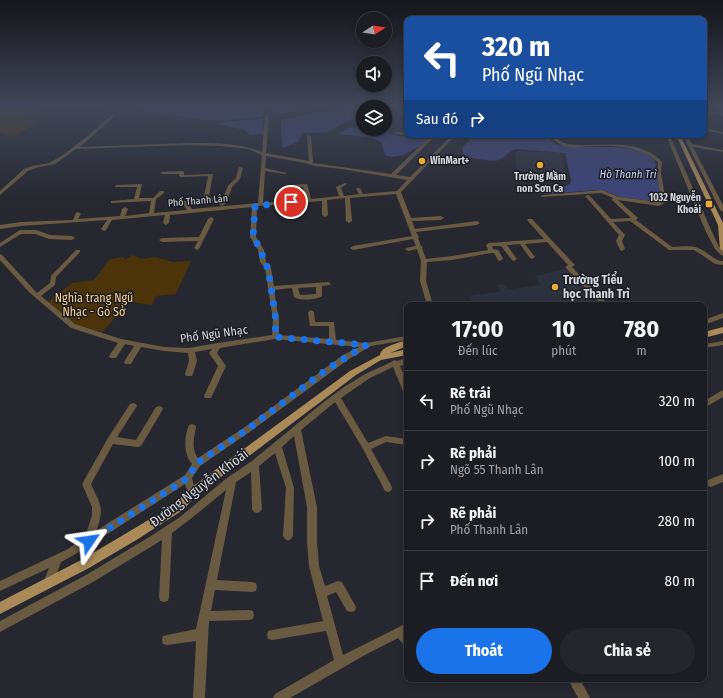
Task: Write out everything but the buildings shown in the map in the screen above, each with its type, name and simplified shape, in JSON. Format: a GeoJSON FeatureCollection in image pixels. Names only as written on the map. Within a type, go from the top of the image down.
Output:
{"type":"FeatureCollection","features":[{"type":"Feature","properties":{"kind":"main road"},"geometry":{"type":"LineString","coordinates":[[679,138],[722,227],[723,249]]}},
{"type":"Feature","properties":{"kind":"main road"},"geometry":{"type":"LineString","coordinates":[[707,334],[722,332]]}},
{"type":"Feature","properties":{"kind":"main road"},"geometry":{"type":"LineString","coordinates":[[379,358],[388,350],[404,344]]}},
{"type":"Feature","properties":{"kind":"main road","name":"Đường Nguyễn Khoái"},"geometry":{"type":"LineString","coordinates":[[0,608],[48,584],[134,536],[179,507],[192,493],[341,382],[379,358],[404,353]]}},
{"type":"Feature","properties":{"kind":"street"},"geometry":{"type":"LineString","coordinates":[[0,194],[24,172],[31,168],[50,165],[86,138]]}},
{"type":"Feature","properties":{"kind":"street"},"geometry":{"type":"LineString","coordinates":[[265,138],[253,237],[261,250],[264,262],[268,268],[276,320],[275,337]]}},
{"type":"Feature","properties":{"kind":"street"},"geometry":{"type":"LineString","coordinates":[[309,138],[311,164]]}},
{"type":"Feature","properties":{"kind":"street"},"geometry":{"type":"LineString","coordinates":[[392,176],[432,138]]}},
{"type":"Feature","properties":{"kind":"street"},"geometry":{"type":"LineString","coordinates":[[429,302],[423,281],[424,261],[398,192],[451,138]]}},
{"type":"Feature","properties":{"kind":"street"},"geometry":{"type":"LineString","coordinates":[[542,196],[602,191],[618,198],[660,204],[664,202],[659,173],[660,162],[657,159],[628,147],[610,145],[565,145],[556,141],[554,138]]}},
{"type":"Feature","properties":{"kind":"street"},"geometry":{"type":"LineString","coordinates":[[670,138],[709,232],[717,248],[723,254]]}},
{"type":"Feature","properties":{"kind":"street"},"geometry":{"type":"LineString","coordinates":[[687,138],[723,210]]}},
{"type":"Feature","properties":{"kind":"street"},"geometry":{"type":"LineString","coordinates":[[74,148],[187,144],[250,148],[264,154],[311,164],[411,179]]}},
{"type":"Feature","properties":{"kind":"street"},"geometry":{"type":"LineString","coordinates":[[691,145],[723,151]]}},
{"type":"Feature","properties":{"kind":"street"},"geometry":{"type":"LineString","coordinates":[[186,165],[181,176],[211,175],[206,198],[222,201]]}},
{"type":"Feature","properties":{"kind":"street"},"geometry":{"type":"LineString","coordinates":[[222,208],[222,201],[228,193],[230,186],[238,179],[241,168]]}},
{"type":"Feature","properties":{"kind":"street"},"geometry":{"type":"LineString","coordinates":[[262,170],[285,172]]}},
{"type":"Feature","properties":{"kind":"street"},"geometry":{"type":"LineString","coordinates":[[162,173],[182,172]]}},
{"type":"Feature","properties":{"kind":"street"},"geometry":{"type":"LineString","coordinates":[[345,184],[338,187],[344,197],[349,221]]}},
{"type":"Feature","properties":{"kind":"street"},"geometry":{"type":"LineString","coordinates":[[117,186],[140,185],[136,200]]}},
{"type":"Feature","properties":{"kind":"street"},"geometry":{"type":"LineString","coordinates":[[292,186],[305,185],[307,202]]}},
{"type":"Feature","properties":{"kind":"street"},"geometry":{"type":"LineString","coordinates":[[370,187],[372,195]]}},
{"type":"Feature","properties":{"kind":"street"},"geometry":{"type":"LineString","coordinates":[[358,189],[362,196]]}},
{"type":"Feature","properties":{"kind":"street"},"geometry":{"type":"LineString","coordinates":[[113,202],[154,199],[162,192]]}},
{"type":"Feature","properties":{"kind":"street","name":"Phố Thanh Lân"},"geometry":{"type":"LineString","coordinates":[[0,227],[122,218],[291,202],[316,202],[324,199],[398,192]]}},
{"type":"Feature","properties":{"kind":"street"},"geometry":{"type":"LineString","coordinates":[[706,194],[723,198]]}},
{"type":"Feature","properties":{"kind":"street"},"geometry":{"type":"LineString","coordinates":[[587,196],[622,235],[619,241],[622,249]]}},
{"type":"Feature","properties":{"kind":"street"},"geometry":{"type":"LineString","coordinates":[[618,198],[614,199],[635,218],[633,220]]}},
{"type":"Feature","properties":{"kind":"street"},"geometry":{"type":"LineString","coordinates":[[151,215],[154,199]]}},
{"type":"Feature","properties":{"kind":"street"},"geometry":{"type":"LineString","coordinates":[[324,199],[325,215]]}},
{"type":"Feature","properties":{"kind":"street"},"geometry":{"type":"LineString","coordinates":[[197,248],[214,219],[212,200]]}},
{"type":"Feature","properties":{"kind":"street"},"geometry":{"type":"LineString","coordinates":[[184,202],[192,211]]}},
{"type":"Feature","properties":{"kind":"street"},"geometry":{"type":"LineString","coordinates":[[291,202],[292,213]]}},
{"type":"Feature","properties":{"kind":"street"},"geometry":{"type":"LineString","coordinates":[[166,223],[174,206]]}},
{"type":"Feature","properties":{"kind":"street"},"geometry":{"type":"LineString","coordinates":[[122,218],[125,209]]}},
{"type":"Feature","properties":{"kind":"street"},"geometry":{"type":"LineString","coordinates":[[398,214],[405,213]]}},
{"type":"Feature","properties":{"kind":"street"},"geometry":{"type":"LineString","coordinates":[[75,221],[78,214]]}},
{"type":"Feature","properties":{"kind":"street"},"geometry":{"type":"LineString","coordinates":[[408,220],[440,216],[447,226]]}},
{"type":"Feature","properties":{"kind":"street"},"geometry":{"type":"LineString","coordinates":[[130,224],[132,217]]}},
{"type":"Feature","properties":{"kind":"street"},"geometry":{"type":"LineString","coordinates":[[610,221],[628,218],[633,220],[671,249],[698,248],[717,263],[723,263]]}},
{"type":"Feature","properties":{"kind":"street"},"geometry":{"type":"LineString","coordinates":[[104,229],[110,219]]}},
{"type":"Feature","properties":{"kind":"street"},"geometry":{"type":"LineString","coordinates":[[530,220],[572,265],[568,267],[603,302]]}},
{"type":"Feature","properties":{"kind":"street"},"geometry":{"type":"LineString","coordinates":[[413,231],[477,223]]}},
{"type":"Feature","properties":{"kind":"street"},"geometry":{"type":"LineString","coordinates":[[0,245],[20,232],[36,232],[49,237],[72,238]]}},
{"type":"Feature","properties":{"kind":"street"},"geometry":{"type":"LineString","coordinates":[[353,248],[416,237]]}},
{"type":"Feature","properties":{"kind":"street"},"geometry":{"type":"LineString","coordinates":[[162,240],[201,239]]}},
{"type":"Feature","properties":{"kind":"street"},"geometry":{"type":"LineString","coordinates":[[491,251],[489,245],[548,240]]}},
{"type":"Feature","properties":{"kind":"street"},"geometry":{"type":"LineString","coordinates":[[521,242],[532,257]]}},
{"type":"Feature","properties":{"kind":"street"},"geometry":{"type":"LineString","coordinates":[[503,244],[514,259]]}},
{"type":"Feature","properties":{"kind":"street"},"geometry":{"type":"LineString","coordinates":[[408,249],[420,248]]}},
{"type":"Feature","properties":{"kind":"street"},"geometry":{"type":"LineString","coordinates":[[36,296],[53,284],[53,277],[78,251]]}},
{"type":"Feature","properties":{"kind":"street"},"geometry":{"type":"LineString","coordinates":[[424,261],[491,251],[496,251],[500,259]]}},
{"type":"Feature","properties":{"kind":"street","name":"Phố Ngũ Nhạc"},"geometry":{"type":"LineString","coordinates":[[0,256],[36,296],[73,326],[123,341],[164,349],[191,350],[275,337],[366,345]]}},
{"type":"Feature","properties":{"kind":"street"},"geometry":{"type":"LineString","coordinates":[[272,288],[328,284]]}},
{"type":"Feature","properties":{"kind":"street"},"geometry":{"type":"LineString","coordinates":[[295,286],[297,297],[303,297],[319,296],[319,285]]}},
{"type":"Feature","properties":{"kind":"street"},"geometry":{"type":"LineString","coordinates":[[303,297],[304,305]]}},
{"type":"Feature","properties":{"kind":"street"},"geometry":{"type":"LineString","coordinates":[[311,312],[312,324],[332,324],[333,342]]}},
{"type":"Feature","properties":{"kind":"street"},"geometry":{"type":"LineString","coordinates":[[707,322],[723,315]]}},
{"type":"Feature","properties":{"kind":"street","name":"Đường Nguyễn Khoái"},"geometry":{"type":"LineString","coordinates":[[0,586],[57,559],[89,541],[188,478],[197,463],[248,429],[326,370],[366,345],[404,339]]}},
{"type":"Feature","properties":{"kind":"street"},"geometry":{"type":"LineString","coordinates":[[114,356],[123,341]]}},
{"type":"Feature","properties":{"kind":"street"},"geometry":{"type":"LineString","coordinates":[[707,346],[723,343]]}},
{"type":"Feature","properties":{"kind":"street"},"geometry":{"type":"LineString","coordinates":[[128,362],[139,344]]}},
{"type":"Feature","properties":{"kind":"street"},"geometry":{"type":"LineString","coordinates":[[208,396],[222,366],[213,353],[218,345]]}},
{"type":"Feature","properties":{"kind":"street"},"geometry":{"type":"LineString","coordinates":[[189,374],[193,361],[191,350]]}},
{"type":"Feature","properties":{"kind":"street","name":"Đường Nguyễn Khoái"},"geometry":{"type":"LineString","coordinates":[[0,627],[112,566],[167,530],[255,464],[337,398],[374,372],[395,363],[404,362]]}},
{"type":"Feature","properties":{"kind":"street"},"geometry":{"type":"LineString","coordinates":[[395,363],[404,384]]}},
{"type":"Feature","properties":{"kind":"street"},"geometry":{"type":"LineString","coordinates":[[707,402],[723,394]]}},
{"type":"Feature","properties":{"kind":"street"},"geometry":{"type":"LineString","coordinates":[[337,398],[388,488]]}},
{"type":"Feature","properties":{"kind":"street"},"geometry":{"type":"LineString","coordinates":[[89,541],[97,515],[97,507],[86,484],[111,440],[133,406]]}},
{"type":"Feature","properties":{"kind":"street"},"geometry":{"type":"LineString","coordinates":[[111,440],[138,444],[159,409]]}},
{"type":"Feature","properties":{"kind":"street"},"geometry":{"type":"LineString","coordinates":[[192,427],[189,441],[190,452],[193,460],[197,463]]}},
{"type":"Feature","properties":{"kind":"street"},"geometry":{"type":"LineString","coordinates":[[297,429],[312,507],[312,543],[314,566],[340,663]]}},
{"type":"Feature","properties":{"kind":"street"},"geometry":{"type":"LineString","coordinates":[[366,447],[386,440],[404,442]]}},
{"type":"Feature","properties":{"kind":"street"},"geometry":{"type":"LineString","coordinates":[[277,445],[290,488],[288,536]]}},
{"type":"Feature","properties":{"kind":"street"},"geometry":{"type":"LineString","coordinates":[[255,464],[258,509]]}},
{"type":"Feature","properties":{"kind":"street","name":"Đường Nguyễn Khoái"},"geometry":{"type":"LineString","coordinates":[[188,478],[192,493]]}},
{"type":"Feature","properties":{"kind":"street"},"geometry":{"type":"LineString","coordinates":[[711,483],[723,478]]}},
{"type":"Feature","properties":{"kind":"street"},"geometry":{"type":"LineString","coordinates":[[199,698],[204,616],[232,480]]}},
{"type":"Feature","properties":{"kind":"street"},"geometry":{"type":"LineString","coordinates":[[164,597],[167,530]]}},
{"type":"Feature","properties":{"kind":"street"},"geometry":{"type":"LineString","coordinates":[[48,584],[57,559]]}},
{"type":"Feature","properties":{"kind":"street"},"geometry":{"type":"LineString","coordinates":[[210,585],[252,587]]}},
{"type":"Feature","properties":{"kind":"street"},"geometry":{"type":"LineString","coordinates":[[321,593],[338,586],[351,607]]}},
{"type":"Feature","properties":{"kind":"street"},"geometry":{"type":"LineString","coordinates":[[204,616],[249,615]]}},
{"type":"Feature","properties":{"kind":"street"},"geometry":{"type":"LineString","coordinates":[[272,635],[330,625]]}},
{"type":"Feature","properties":{"kind":"street"},"geometry":{"type":"LineString","coordinates":[[279,698],[340,663],[404,633]]}},
{"type":"Feature","properties":{"kind":"street"},"geometry":{"type":"LineString","coordinates":[[167,640],[202,634]]}},
{"type":"Feature","properties":{"kind":"street"},"geometry":{"type":"LineString","coordinates":[[576,682],[584,698]]}},
{"type":"Feature","properties":{"kind":"shaded area","name":"Trường Mầm non Sơn Ca"},"geometry":{"type":"Polygon","coordinates":[[[515,152],[561,153],[568,183],[548,180],[522,179],[517,177],[515,152]]]}},
{"type":"Feature","properties":{"kind":"shaded area","name":"Trường Tiểu học Thanh Trì"},"geometry":{"type":"Polygon","coordinates":[[[568,268],[600,302],[471,302],[468,296],[501,291],[497,285],[505,284],[509,289],[541,285],[535,276],[568,268]]]}},
{"type":"Feature","properties":{"kind":"green space","name":"Nghĩa trang Ngũ Nhạc - Gò Sở"},"geometry":{"type":"Polygon","coordinates":[[[133,255],[142,259],[155,257],[173,262],[191,261],[176,294],[156,296],[152,305],[129,302],[102,332],[77,325],[48,302],[72,283],[94,280],[110,259],[124,257],[125,260],[133,255]]]}},
{"type":"Feature","properties":{"kind":"water"},"geometry":{"type":"Polygon","coordinates":[[[282,138],[300,138],[298,142],[282,148],[282,138]]]}},
{"type":"Feature","properties":{"kind":"water"},"geometry":{"type":"Polygon","coordinates":[[[370,138],[429,138],[421,145],[403,155],[391,157],[385,155],[381,142],[370,138]]]}},
{"type":"Feature","properties":{"kind":"water","name":"Hồ Thanh Trì"},"geometry":{"type":"Polygon","coordinates":[[[548,138],[556,144],[561,145],[578,147],[614,147],[637,151],[647,155],[655,161],[661,200],[658,202],[620,197],[603,190],[549,194],[535,192],[532,186],[565,186],[570,184],[571,180],[565,153],[517,149],[498,160],[477,159],[466,156],[462,150],[464,145],[470,141],[467,139],[548,138]]]}},
{"type":"Feature","properties":{"kind":"place","name":"WinMart+"},"geometry":{"type":"Point","coordinates":[422,161]}},
{"type":"Feature","properties":{"kind":"place","name":"Trường Mầm non Sơn Ca"},"geometry":{"type":"Point","coordinates":[540,165]}},
{"type":"Feature","properties":{"kind":"place","name":"1032 Nguyễn Khoái"},"geometry":{"type":"Point","coordinates":[709,204]}},
{"type":"Feature","properties":{"kind":"place","name":"Trường Tiểu học Thanh Trì"},"geometry":{"type":"Point","coordinates":[555,287]}},
{"type":"Feature","properties":{"kind":"route"},"geometry":{"type":"LineString","coordinates":[[89,541],[188,478],[197,463],[248,429],[326,370],[366,345],[275,337],[276,320],[272,288],[268,268],[265,266],[261,250],[253,237],[253,214],[255,206],[291,202]]}}]}
